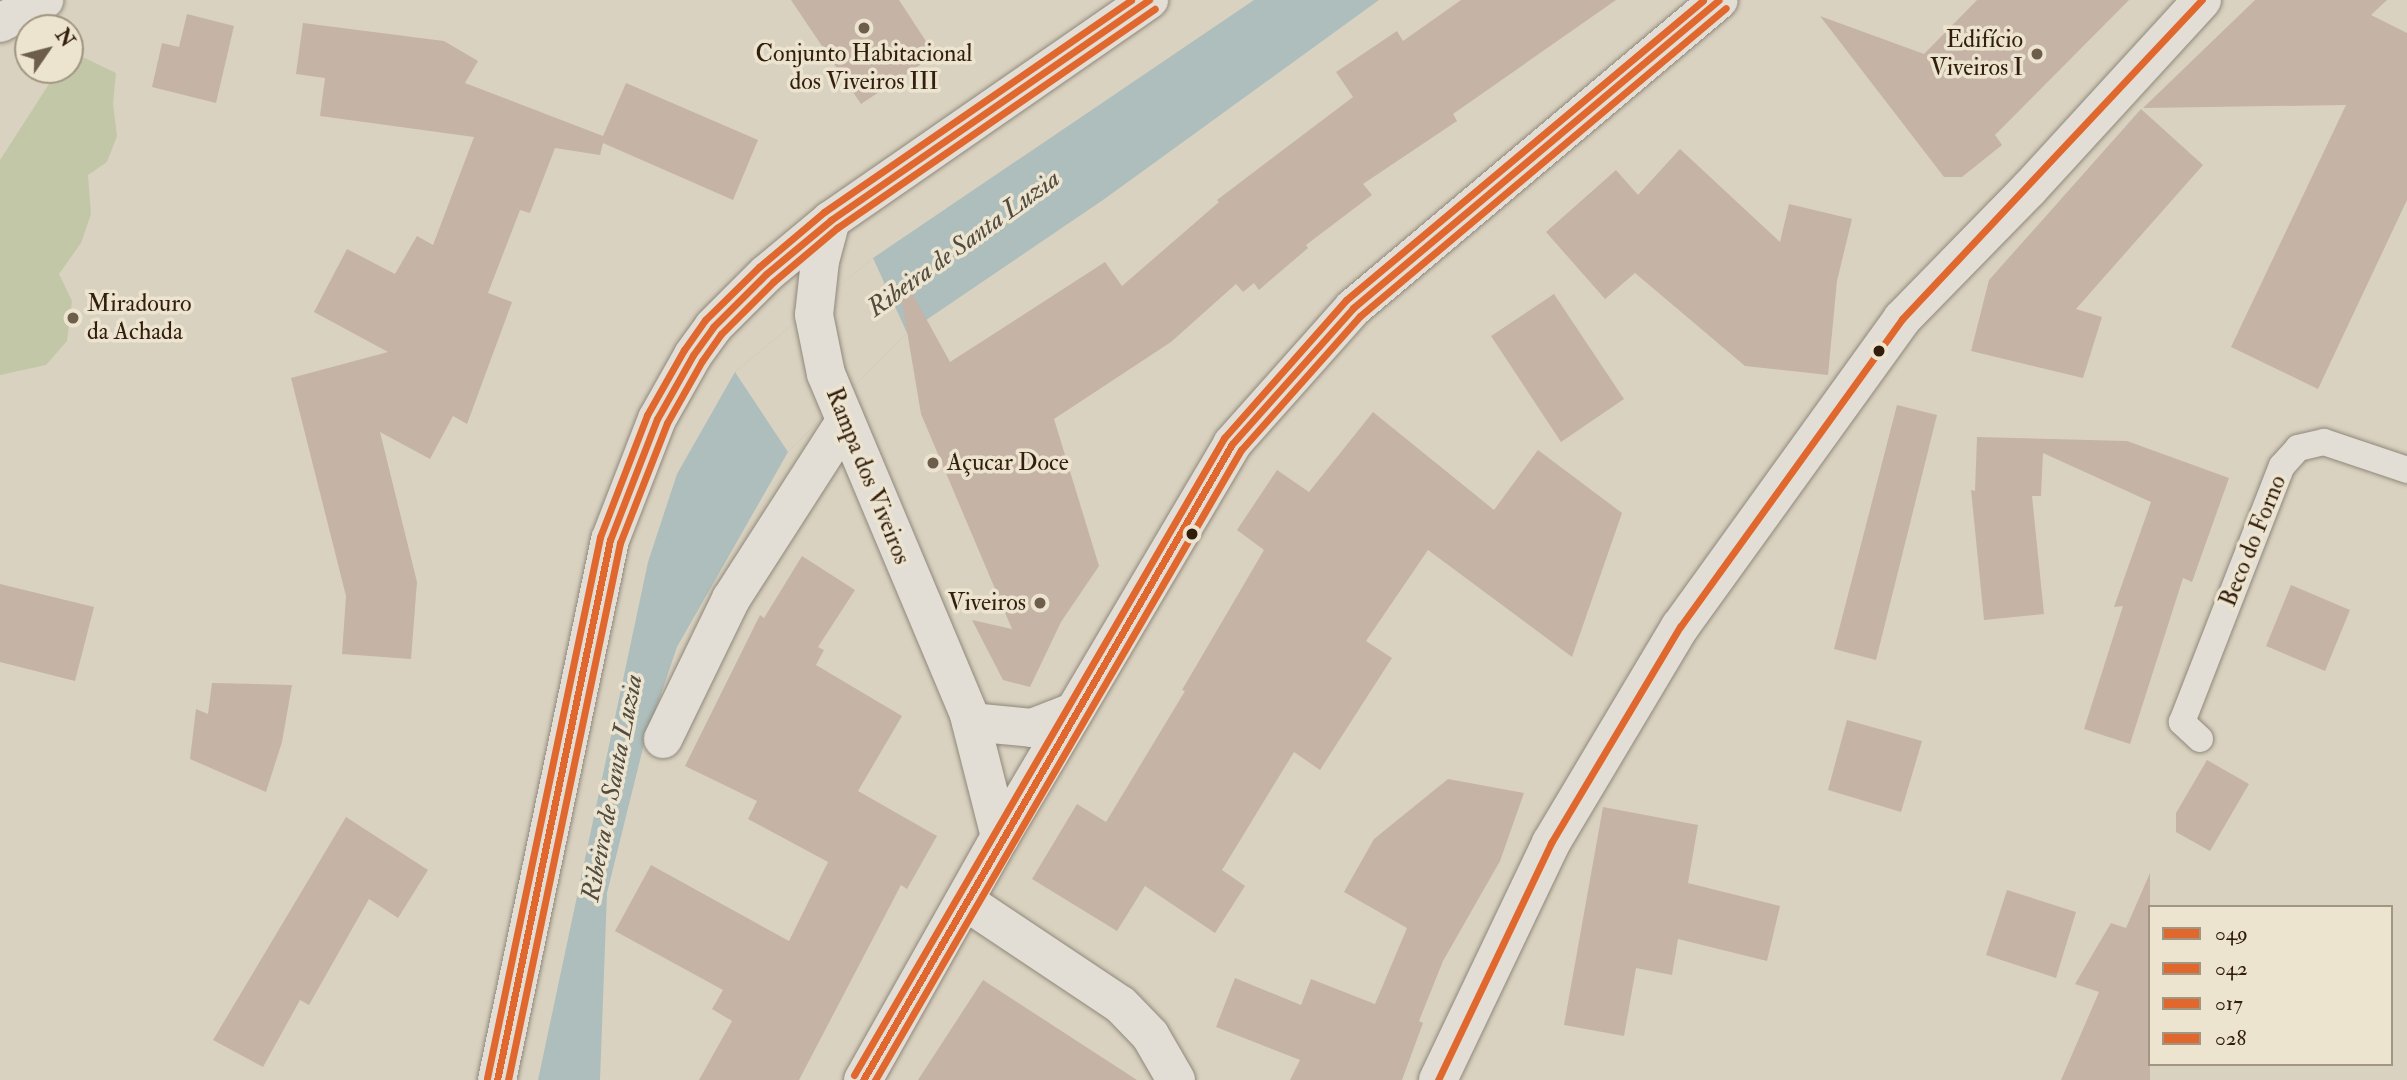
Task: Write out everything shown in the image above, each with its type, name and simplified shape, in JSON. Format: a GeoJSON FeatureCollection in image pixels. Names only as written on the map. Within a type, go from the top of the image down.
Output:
{"type":"FeatureCollection","features":[{"type":"Feature","properties":{"kind":"street"},"geometry":{"type":"LineString","coordinates":[[497,1080],[614,528],[657,419],[713,327],[765,274],[831,220],[1149,0]]}},
{"type":"Feature","properties":{"kind":"street"},"geometry":{"type":"LineString","coordinates":[[863,1080],[1000,836],[1232,444],[1353,308],[1719,0]]}},
{"type":"Feature","properties":{"kind":"street"},"geometry":{"type":"LineString","coordinates":[[1438,1080],[1551,844],[1679,627],[1902,319],[2029,189],[2202,0]]}},
{"type":"Feature","properties":{"kind":"street"},"geometry":{"type":"LineString","coordinates":[[0,54],[20,13]]}},
{"type":"Feature","properties":{"kind":"street","name":"Rampa dos Viveiros"},"geometry":{"type":"LineString","coordinates":[[831,220],[820,261],[814,315],[826,374],[844,423],[971,722],[1000,836]]}},
{"type":"Feature","properties":{"kind":"street"},"geometry":{"type":"LineString","coordinates":[[663,739],[730,599],[844,423]]}},
{"type":"Feature","properties":{"kind":"street"},"geometry":{"type":"LineString","coordinates":[[971,722],[1032,728],[1073,712]]}},
{"type":"Feature","properties":{"kind":"street"},"geometry":{"type":"LineString","coordinates":[[965,901],[1121,1004],[1150,1035],[1176,1080]]}},
{"type":"Feature","properties":{"kind":"lane","name":"Beco do Forno"},"geometry":{"type":"LineString","coordinates":[[2200,738],[2182,722],[2282,466],[2298,448],[2324,442],[2407,470]]}},
{"type":"Feature","properties":{"kind":"green space"},"geometry":{"type":"Polygon","coordinates":[[[84,58],[116,73],[113,104],[117,136],[107,162],[88,175],[91,214],[81,243],[59,274],[72,301],[67,341],[46,365],[0,375],[0,160],[49,84],[84,84],[84,58]]]}},
{"type":"Feature","properties":{"kind":"water","name":"Ribeira de Santa Luzia"},"geometry":{"type":"Polygon","coordinates":[[[1254,0],[1379,0],[1103,200],[907,333],[788,452],[677,647],[644,744],[607,893],[600,1080],[538,1080],[648,562],[677,474],[735,372],[873,258],[1254,0]]]}},
{"type":"Feature","properties":{"kind":"pier"},"geometry":{"type":"Polygon","coordinates":[[[873,258],[907,333],[788,452],[735,372],[873,258]]]}},
{"type":"Feature","properties":{"kind":"building","name":"Conjunto Habitacional dos Viveiros III"},"geometry":{"type":"Polygon","coordinates":[[[791,0],[899,0],[935,55],[861,104],[791,0]]]}},
{"type":"Feature","properties":{"kind":"building"},"geometry":{"type":"Polygon","coordinates":[[[1461,0],[1616,0],[1453,114],[1457,121],[1363,184],[1372,195],[1306,245],[1308,248],[1259,290],[1254,283],[1243,292],[1236,284],[1171,342],[1054,419],[1099,566],[1061,622],[1030,687],[1003,680],[972,620],[1012,629],[921,414],[899,284],[906,282],[950,362],[1105,262],[1122,286],[1219,202],[1217,200],[1353,97],[1336,72],[1397,31],[1403,41],[1461,0]]]}},
{"type":"Feature","properties":{"kind":"building"},"geometry":{"type":"Polygon","coordinates":[[[1977,0],[2129,0],[1995,135],[2002,145],[1962,177],[1944,177],[1820,16],[1924,54],[1977,0]]]}},
{"type":"Feature","properties":{"kind":"building"},"geometry":{"type":"Polygon","coordinates":[[[2255,0],[2387,0],[2371,15],[2407,33],[2407,200],[2318,389],[2231,347],[2346,105],[2143,108],[2255,0]]]}},
{"type":"Feature","properties":{"kind":"building"},"geometry":{"type":"Polygon","coordinates":[[[187,14],[234,26],[216,103],[152,87],[162,43],[179,47],[187,14]]]}},
{"type":"Feature","properties":{"kind":"building"},"geometry":{"type":"Polygon","coordinates":[[[303,23],[444,41],[478,61],[465,83],[603,136],[626,83],[758,140],[733,200],[603,143],[600,155],[555,148],[530,213],[520,210],[488,293],[512,302],[467,424],[453,416],[430,459],[380,432],[417,582],[411,659],[342,654],[346,596],[291,378],[388,352],[314,312],[347,249],[395,274],[417,236],[433,245],[474,137],[320,116],[325,78],[296,74],[303,23]]]}},
{"type":"Feature","properties":{"kind":"building"},"geometry":{"type":"Polygon","coordinates":[[[2141,109],[2203,165],[2076,309],[2102,317],[2083,378],[1971,351],[1989,280],[2141,109]]]}},
{"type":"Feature","properties":{"kind":"building"},"geometry":{"type":"Polygon","coordinates":[[[1680,149],[1780,242],[1789,204],[1852,219],[1837,281],[1828,375],[1745,366],[1635,273],[1605,299],[1546,232],[1616,170],[1638,195],[1680,149]]]}},
{"type":"Feature","properties":{"kind":"building"},"geometry":{"type":"Polygon","coordinates":[[[1554,294],[1624,399],[1561,442],[1491,336],[1554,294]]]}},
{"type":"Feature","properties":{"kind":"building"},"geometry":{"type":"Polygon","coordinates":[[[1897,405],[1937,415],[1876,660],[1834,649],[1897,405]]]}},
{"type":"Feature","properties":{"kind":"building"},"geometry":{"type":"Polygon","coordinates":[[[1373,412],[1494,510],[1538,450],[1622,513],[1572,657],[1428,550],[1366,641],[1392,658],[1320,770],[1294,752],[1222,870],[1245,886],[1215,933],[1145,886],[1117,931],[1032,879],[1077,804],[1106,822],[1185,691],[1182,690],[1264,550],[1237,530],[1277,470],[1309,492],[1373,412]]]}},
{"type":"Feature","properties":{"kind":"building"},"geometry":{"type":"Polygon","coordinates":[[[1977,437],[2127,441],[2229,478],[2192,582],[2183,578],[2130,744],[2084,729],[2123,606],[2114,607],[2151,502],[2043,453],[2041,496],[2032,496],[2044,614],[1984,620],[1971,490],[1975,491],[1977,437]]]}},
{"type":"Feature","properties":{"kind":"building"},"geometry":{"type":"Polygon","coordinates":[[[802,556],[855,590],[818,647],[824,650],[816,665],[902,716],[858,791],[937,836],[907,889],[901,885],[799,1080],[699,1080],[732,1021],[712,1009],[723,990],[615,931],[651,865],[789,941],[828,862],[748,819],[757,801],[685,766],[760,615],[764,618],[802,556]]]}},
{"type":"Feature","properties":{"kind":"building"},"geometry":{"type":"Polygon","coordinates":[[[0,584],[94,607],[75,681],[0,662],[0,584]]]}},
{"type":"Feature","properties":{"kind":"building"},"geometry":{"type":"Polygon","coordinates":[[[2291,585],[2350,610],[2325,671],[2266,646],[2291,585]]]}},
{"type":"Feature","properties":{"kind":"building"},"geometry":{"type":"Polygon","coordinates":[[[212,683],[292,685],[282,742],[266,792],[190,759],[196,709],[208,714],[212,683]]]}},
{"type":"Feature","properties":{"kind":"building"},"geometry":{"type":"Polygon","coordinates":[[[1847,720],[1922,741],[1901,812],[1828,790],[1847,720]]]}},
{"type":"Feature","properties":{"kind":"building"},"geometry":{"type":"Polygon","coordinates":[[[2207,760],[2249,784],[2210,851],[2176,832],[2176,813],[2207,760]]]}},
{"type":"Feature","properties":{"kind":"building"},"geometry":{"type":"Polygon","coordinates":[[[1448,779],[1524,793],[1500,861],[1443,961],[1419,1021],[1423,1023],[1402,1080],[1290,1080],[1300,1060],[1216,1027],[1235,978],[1301,1005],[1311,979],[1375,1004],[1407,928],[1344,892],[1374,839],[1448,779]]]}},
{"type":"Feature","properties":{"kind":"building"},"geometry":{"type":"Polygon","coordinates":[[[1603,807],[1698,825],[1688,883],[1780,906],[1767,961],[1678,939],[1672,975],[1636,968],[1624,1036],[1564,1025],[1603,807]]]}},
{"type":"Feature","properties":{"kind":"building"},"geometry":{"type":"Polygon","coordinates":[[[346,817],[428,870],[398,918],[369,899],[309,1005],[300,1000],[263,1067],[213,1040],[346,817]]]}},
{"type":"Feature","properties":{"kind":"building"},"geometry":{"type":"Polygon","coordinates":[[[2150,873],[2150,1080],[2061,1080],[2099,992],[2075,984],[2111,923],[2126,928],[2150,873]]]}},
{"type":"Feature","properties":{"kind":"building"},"geometry":{"type":"Polygon","coordinates":[[[2007,890],[2076,912],[2056,978],[1986,955],[2007,890]]]}},
{"type":"Feature","properties":{"kind":"building"},"geometry":{"type":"Polygon","coordinates":[[[983,980],[1137,1080],[918,1080],[983,980]]]}},
{"type":"Feature","properties":{"kind":"transit line","name":"017"},"geometry":{"type":"LineString","coordinates":[[487,1078],[600,537],[647,415],[684,350],[705,320],[759,267],[824,212],[1131,0]]}},
{"type":"Feature","properties":{"kind":"transit line","name":"049"},"geometry":{"type":"LineString","coordinates":[[497,1080],[610,540],[657,419],[693,355],[713,327],[766,274],[831,220],[1149,0]]}},
{"type":"Feature","properties":{"kind":"transit line","name":"017"},"geometry":{"type":"LineString","coordinates":[[854,1075],[1224,438],[1346,300],[1703,0]]}},
{"type":"Feature","properties":{"kind":"transit line","name":"049"},"geometry":{"type":"LineString","coordinates":[[863,1080],[1232,444],[1353,308],[1719,0]]}},
{"type":"Feature","properties":{"kind":"transit line","name":"028"},"geometry":{"type":"LineString","coordinates":[[1438,1080],[1551,843],[1680,627],[1902,319],[2202,0]]}},
{"type":"Feature","properties":{"kind":"transit line","name":"042"},"geometry":{"type":"LineString","coordinates":[[875,1080],[1241,450],[1360,316],[1726,8]]}},
{"type":"Feature","properties":{"kind":"transit line","name":"042"},"geometry":{"type":"LineString","coordinates":[[508,1080],[620,543],[667,423],[702,361],[721,334],[773,282],[837,228],[1155,9]]}},
{"type":"Feature","properties":{"kind":"place","name":"Conjunto Habitacional dos Viveiros III"},"geometry":{"type":"Point","coordinates":[864,28]}},
{"type":"Feature","properties":{"kind":"place","name":"Edifício Viveiros I"},"geometry":{"type":"Point","coordinates":[2037,54]}},
{"type":"Feature","properties":{"kind":"place","name":"Miradouro da Achada"},"geometry":{"type":"Point","coordinates":[73,318]}},
{"type":"Feature","properties":{"kind":"place","name":"Açucar Doce"},"geometry":{"type":"Point","coordinates":[933,463]}},
{"type":"Feature","properties":{"kind":"place","name":"Viveiros"},"geometry":{"type":"Point","coordinates":[1040,603]}}]}
